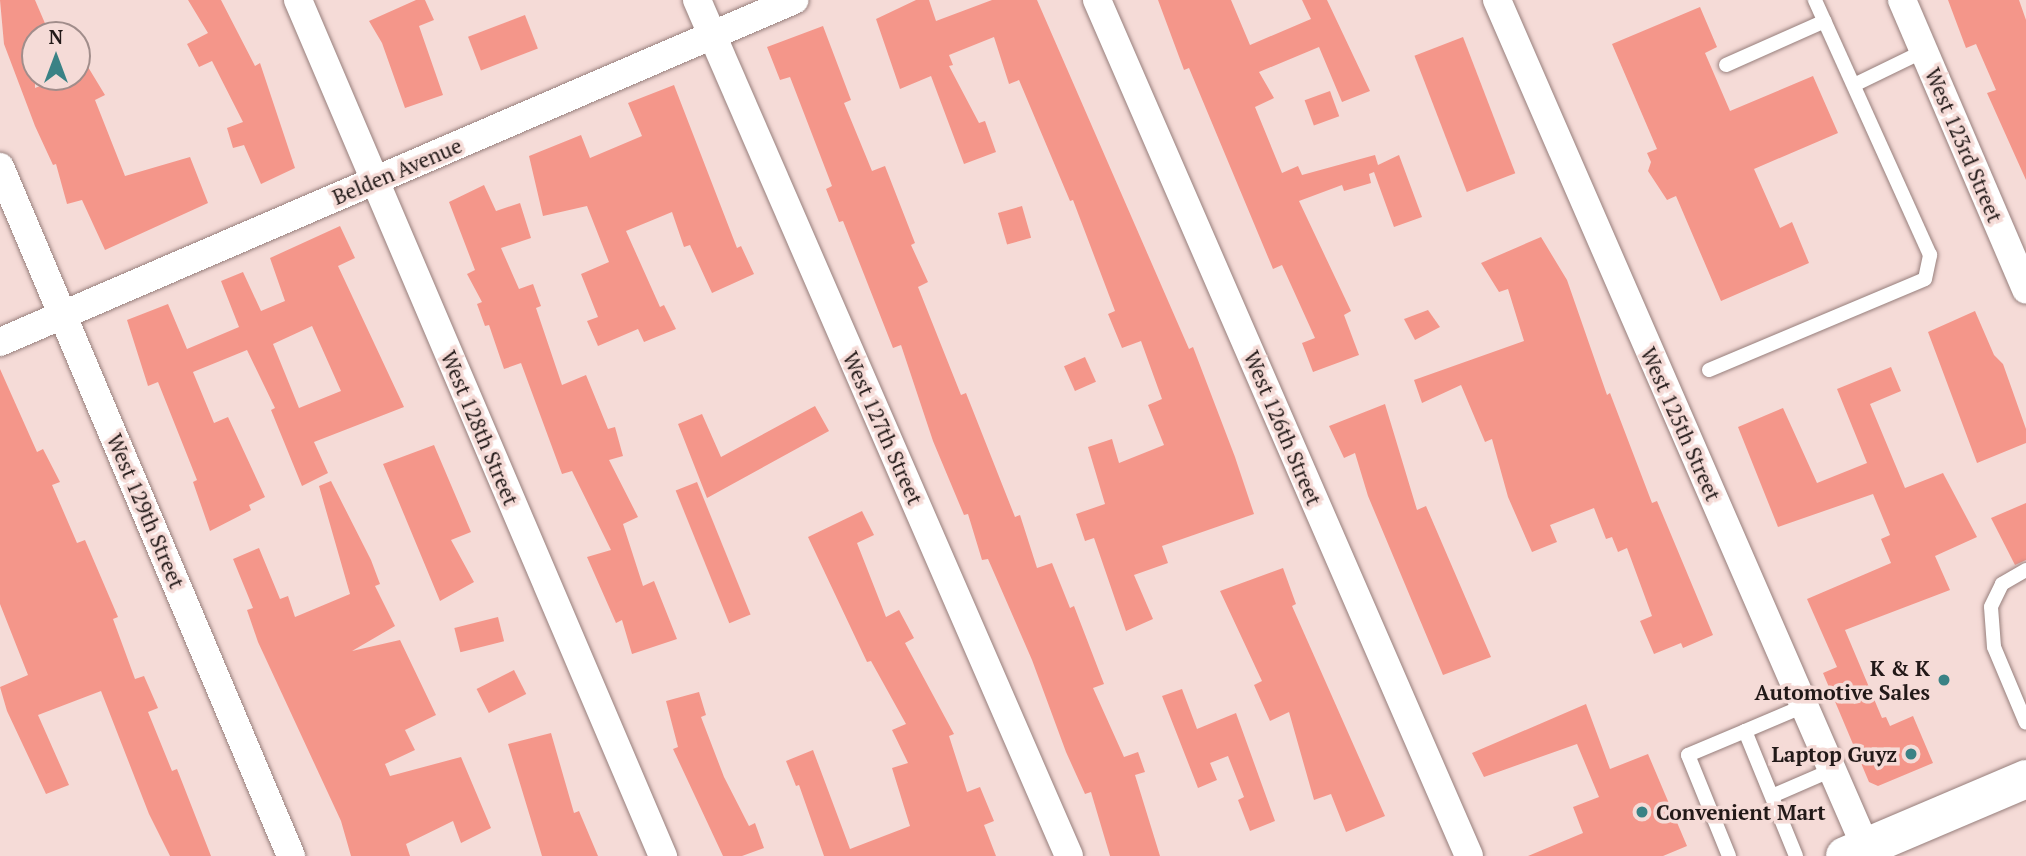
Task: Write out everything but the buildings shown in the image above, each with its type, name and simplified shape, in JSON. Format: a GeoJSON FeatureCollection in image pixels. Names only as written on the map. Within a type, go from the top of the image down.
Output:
{"type":"FeatureCollection","features":[{"type":"Feature","properties":{"kind":"main road"},"geometry":{"type":"LineString","coordinates":[[1855,852],[2026,779]]}},
{"type":"Feature","properties":{"kind":"street","name":"West 128th Street"},"geometry":{"type":"LineString","coordinates":[[298,0],[663,856]]}},
{"type":"Feature","properties":{"kind":"street","name":"West 127th Street"},"geometry":{"type":"LineString","coordinates":[[697,0],[1069,856]]}},
{"type":"Feature","properties":{"kind":"street","name":"Belden Avenue"},"geometry":{"type":"LineString","coordinates":[[0,342],[794,0]]}},
{"type":"Feature","properties":{"kind":"street","name":"West 126th Street"},"geometry":{"type":"LineString","coordinates":[[1097,0],[1469,856]]}},
{"type":"Feature","properties":{"kind":"street","name":"West 125th Street"},"geometry":{"type":"LineString","coordinates":[[1497,0],[1832,770],[1855,852]]}},
{"type":"Feature","properties":{"kind":"street","name":"West 123rd Street"},"geometry":{"type":"LineString","coordinates":[[1902,0],[2026,290]]}},
{"type":"Feature","properties":{"kind":"street","name":"West 129th Street"},"geometry":{"type":"LineString","coordinates":[[0,167],[291,856]]}},
{"type":"Feature","properties":{"kind":"lane"},"geometry":{"type":"LineString","coordinates":[[1709,370],[1925,279],[1930,255],[1856,84],[1815,0]]}},
{"type":"Feature","properties":{"kind":"lane"},"geometry":{"type":"LineString","coordinates":[[1726,65],[1825,21]]}},
{"type":"Feature","properties":{"kind":"lane"},"geometry":{"type":"LineString","coordinates":[[1856,84],[1924,51]]}},
{"type":"Feature","properties":{"kind":"lane"},"geometry":{"type":"LineString","coordinates":[[2026,570],[2002,584],[1991,607],[1994,647],[2026,723]]}},
{"type":"Feature","properties":{"kind":"lane"},"geometry":{"type":"LineString","coordinates":[[1729,856],[1688,755],[1804,706]]}},
{"type":"Feature","properties":{"kind":"lane"},"geometry":{"type":"LineString","coordinates":[[1745,731],[1796,856]]}},
{"type":"Feature","properties":{"kind":"lane"},"geometry":{"type":"LineString","coordinates":[[1772,796],[1832,770]]}},
{"type":"Feature","properties":{"kind":"place","name":"K & K Automotive Sales"},"geometry":{"type":"Point","coordinates":[1944,680]}},
{"type":"Feature","properties":{"kind":"place","name":"Laptop Guyz"},"geometry":{"type":"Point","coordinates":[1911,754]}},
{"type":"Feature","properties":{"kind":"place","name":"Convenient Mart"},"geometry":{"type":"Point","coordinates":[1642,812]}}]}
